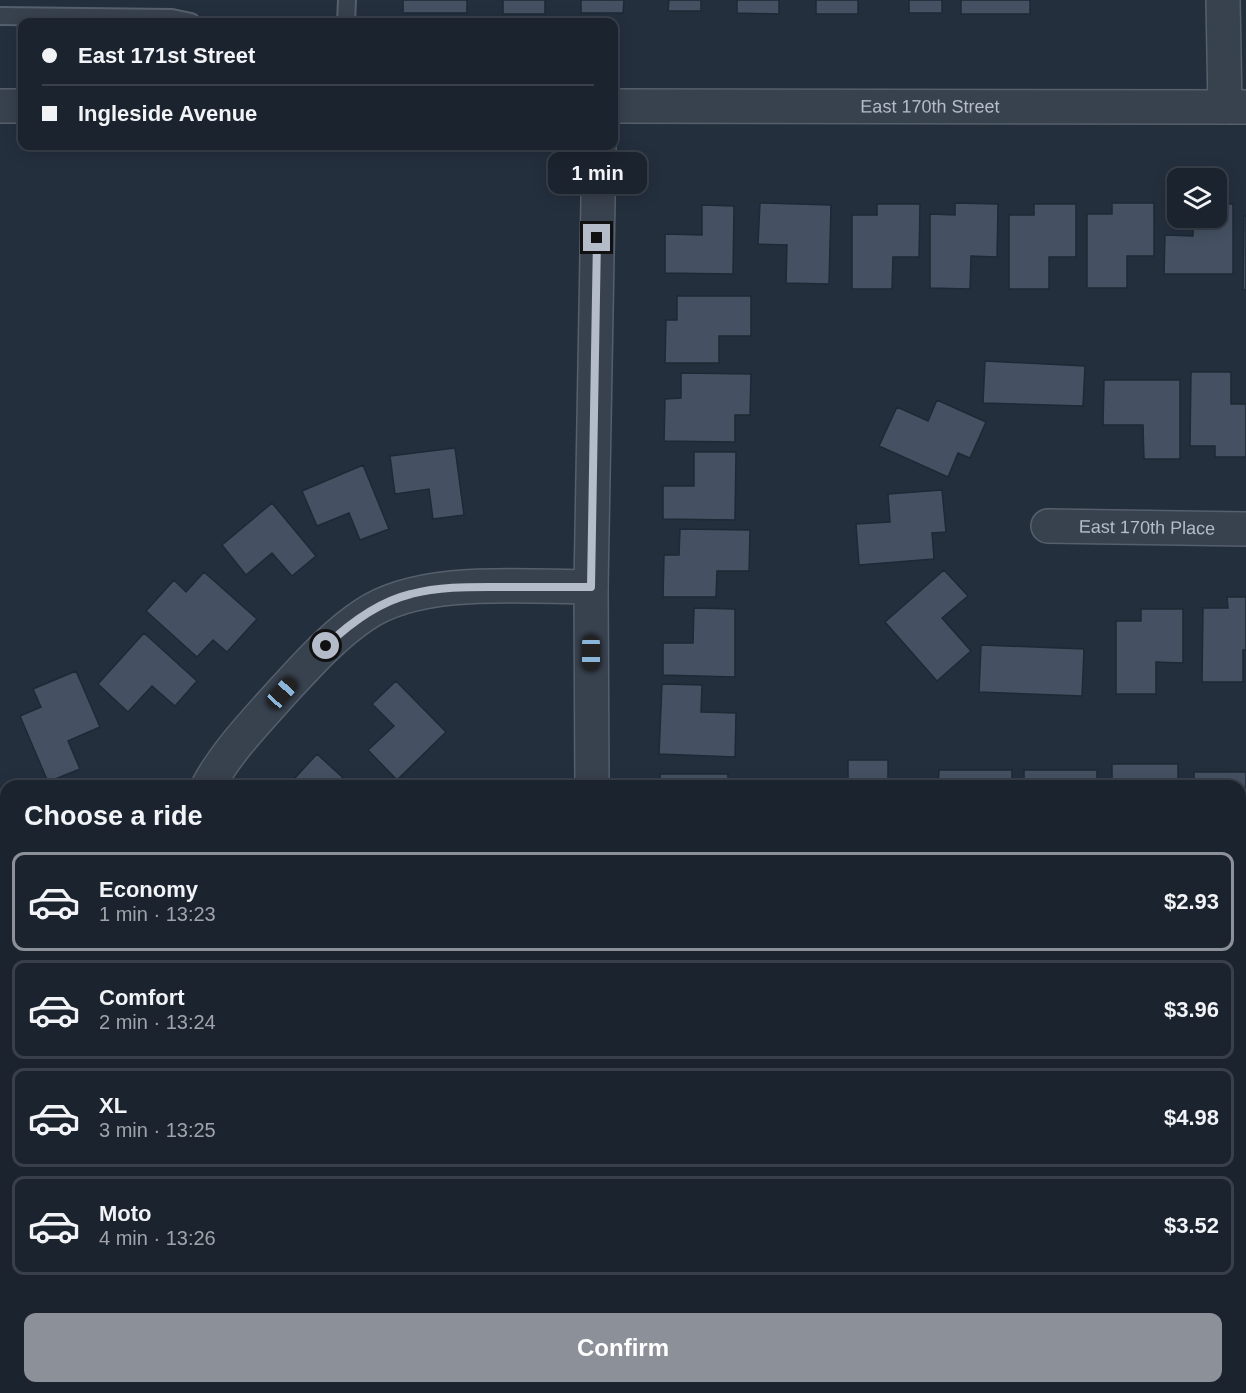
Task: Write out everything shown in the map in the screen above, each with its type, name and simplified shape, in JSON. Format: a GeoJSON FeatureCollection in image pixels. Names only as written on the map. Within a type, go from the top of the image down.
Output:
{"type":"FeatureCollection","features":[{"type":"Feature","properties":{"kind":"street"},"geometry":{"type":"LineString","coordinates":[[1223,0],[1236,107]]}},
{"type":"Feature","properties":{"kind":"street"},"geometry":{"type":"LineString","coordinates":[[0,106],[18,106]]}},
{"type":"Feature","properties":{"kind":"street","name":"East 170th Street"},"geometry":{"type":"LineString","coordinates":[[618,106],[1236,107]]}},
{"type":"Feature","properties":{"kind":"street"},"geometry":{"type":"LineString","coordinates":[[592,780],[591,587],[599,150]]}},
{"type":"Feature","properties":{"kind":"street","name":"East 170th Place"},"geometry":{"type":"LineString","coordinates":[[1048,526],[1246,529]]}},
{"type":"Feature","properties":{"kind":"street"},"geometry":{"type":"LineString","coordinates":[[212,780],[250,729],[287,687],[342,630],[366,613],[410,594],[440,589],[591,587]]}},
{"type":"Feature","properties":{"kind":"lane"},"geometry":{"type":"LineString","coordinates":[[346,18],[347,0]]}},
{"type":"Feature","properties":{"kind":"lane"},"geometry":{"type":"LineString","coordinates":[[0,16],[171,18]]}},
{"type":"Feature","properties":{"kind":"building"},"geometry":{"type":"Polygon","coordinates":[[[403,0],[467,0],[467,13],[403,13],[403,0]]]}},
{"type":"Feature","properties":{"kind":"building"},"geometry":{"type":"Polygon","coordinates":[[[503,0],[545,0],[545,14],[503,14],[503,0]]]}},
{"type":"Feature","properties":{"kind":"building"},"geometry":{"type":"Polygon","coordinates":[[[581,0],[624,0],[623,13],[581,13],[581,0]]]}},
{"type":"Feature","properties":{"kind":"building"},"geometry":{"type":"Polygon","coordinates":[[[669,0],[701,0],[701,11],[668,11],[669,0]]]}},
{"type":"Feature","properties":{"kind":"building"},"geometry":{"type":"Polygon","coordinates":[[[737,0],[779,0],[779,14],[737,13],[737,0]]]}},
{"type":"Feature","properties":{"kind":"building"},"geometry":{"type":"Polygon","coordinates":[[[816,0],[858,0],[858,14],[816,14],[816,0]]]}},
{"type":"Feature","properties":{"kind":"building"},"geometry":{"type":"Polygon","coordinates":[[[909,0],[942,0],[942,13],[909,13],[909,0]]]}},
{"type":"Feature","properties":{"kind":"building"},"geometry":{"type":"Polygon","coordinates":[[[961,0],[1030,0],[1030,14],[961,14],[961,0]]]}},
{"type":"Feature","properties":{"kind":"building"},"geometry":{"type":"Polygon","coordinates":[[[760,203],[831,205],[829,284],[786,283],[787,245],[758,244],[760,203]]]}},
{"type":"Feature","properties":{"kind":"building"},"geometry":{"type":"Polygon","coordinates":[[[955,203],[998,204],[997,257],[971,256],[970,289],[930,288],[930,214],[955,215],[955,203]]]}},
{"type":"Feature","properties":{"kind":"building"},"geometry":{"type":"Polygon","coordinates":[[[1112,203],[1154,203],[1154,256],[1127,256],[1127,288],[1087,288],[1087,214],[1112,214],[1112,203]]]}},
{"type":"Feature","properties":{"kind":"building"},"geometry":{"type":"Polygon","coordinates":[[[877,204],[920,204],[919,257],[893,257],[892,289],[852,289],[852,215],[877,215],[877,204]]]}},
{"type":"Feature","properties":{"kind":"building"},"geometry":{"type":"Polygon","coordinates":[[[1034,204],[1076,204],[1076,257],[1049,257],[1049,289],[1009,289],[1009,215],[1034,215],[1034,204]]]}},
{"type":"Feature","properties":{"kind":"building"},"geometry":{"type":"Polygon","coordinates":[[[1227,204],[1233,204],[1233,274],[1164,274],[1165,235],[1193,236],[1193,228],[1227,228],[1227,204]]]}},
{"type":"Feature","properties":{"kind":"building"},"geometry":{"type":"Polygon","coordinates":[[[702,205],[734,206],[733,274],[665,273],[665,234],[702,235],[702,205]]]}},
{"type":"Feature","properties":{"kind":"building"},"geometry":{"type":"Polygon","coordinates":[[[1244,216],[1246,216],[1246,290],[1243,290],[1244,216]]]}},
{"type":"Feature","properties":{"kind":"building"},"geometry":{"type":"Polygon","coordinates":[[[677,296],[751,296],[751,336],[719,336],[719,363],[665,363],[666,320],[677,320],[677,296]]]}},
{"type":"Feature","properties":{"kind":"building"},"geometry":{"type":"Polygon","coordinates":[[[985,361],[1085,366],[1083,406],[983,403],[985,361]]]}},
{"type":"Feature","properties":{"kind":"building"},"geometry":{"type":"Polygon","coordinates":[[[1191,372],[1231,372],[1231,404],[1246,404],[1246,457],[1215,457],[1215,446],[1190,446],[1191,372]]]}},
{"type":"Feature","properties":{"kind":"building"},"geometry":{"type":"Polygon","coordinates":[[[681,373],[751,374],[750,415],[735,415],[735,442],[664,441],[665,399],[681,398],[681,373]]]}},
{"type":"Feature","properties":{"kind":"building"},"geometry":{"type":"Polygon","coordinates":[[[1104,380],[1180,380],[1180,459],[1144,459],[1143,425],[1103,425],[1104,380]]]}},
{"type":"Feature","properties":{"kind":"building"},"geometry":{"type":"Polygon","coordinates":[[[937,400],[986,422],[970,458],[958,453],[948,477],[879,446],[897,407],[928,421],[937,400]]]}},
{"type":"Feature","properties":{"kind":"building"},"geometry":{"type":"Polygon","coordinates":[[[455,448],[464,515],[433,519],[429,489],[395,494],[390,456],[455,448]]]}},
{"type":"Feature","properties":{"kind":"building"},"geometry":{"type":"Polygon","coordinates":[[[694,452],[736,452],[735,520],[663,519],[663,486],[694,486],[694,452]]]}},
{"type":"Feature","properties":{"kind":"building"},"geometry":{"type":"Polygon","coordinates":[[[363,465],[389,529],[360,540],[349,513],[317,526],[302,491],[363,465]]]}},
{"type":"Feature","properties":{"kind":"building"},"geometry":{"type":"Polygon","coordinates":[[[942,490],[946,532],[932,533],[934,559],[859,565],[856,524],[890,522],[888,494],[942,490]]]}},
{"type":"Feature","properties":{"kind":"building"},"geometry":{"type":"Polygon","coordinates":[[[272,503],[316,556],[292,576],[272,553],[246,575],[222,545],[272,503]]]}},
{"type":"Feature","properties":{"kind":"building"},"geometry":{"type":"Polygon","coordinates":[[[680,529],[750,530],[749,571],[717,571],[716,597],[663,597],[664,555],[679,555],[680,529]]]}},
{"type":"Feature","properties":{"kind":"building"},"geometry":{"type":"Polygon","coordinates":[[[944,570],[968,596],[942,618],[971,651],[937,681],[885,622],[944,570]]]}},
{"type":"Feature","properties":{"kind":"building"},"geometry":{"type":"Polygon","coordinates":[[[204,572],[257,619],[227,652],[213,640],[197,657],[146,611],[174,580],[186,592],[204,572]]]}},
{"type":"Feature","properties":{"kind":"building"},"geometry":{"type":"Polygon","coordinates":[[[1227,597],[1246,597],[1246,650],[1243,650],[1243,682],[1202,682],[1203,608],[1228,608],[1227,597]]]}},
{"type":"Feature","properties":{"kind":"building"},"geometry":{"type":"Polygon","coordinates":[[[694,608],[735,609],[735,677],[663,675],[663,643],[693,643],[694,608]]]}},
{"type":"Feature","properties":{"kind":"building"},"geometry":{"type":"Polygon","coordinates":[[[1141,609],[1183,609],[1183,663],[1156,662],[1156,694],[1116,694],[1116,621],[1141,621],[1141,609]]]}},
{"type":"Feature","properties":{"kind":"building"},"geometry":{"type":"Polygon","coordinates":[[[144,633],[197,681],[175,706],[152,686],[128,712],[98,684],[144,633]]]}},
{"type":"Feature","properties":{"kind":"building"},"geometry":{"type":"Polygon","coordinates":[[[981,645],[1084,649],[1082,696],[979,692],[981,645]]]}},
{"type":"Feature","properties":{"kind":"building"},"geometry":{"type":"Polygon","coordinates":[[[76,671],[100,727],[68,741],[80,769],[53,780],[47,780],[20,716],[41,707],[33,689],[76,671]]]}},
{"type":"Feature","properties":{"kind":"building"},"geometry":{"type":"Polygon","coordinates":[[[396,681],[446,732],[397,780],[368,750],[394,726],[372,704],[396,681]]]}},
{"type":"Feature","properties":{"kind":"building"},"geometry":{"type":"Polygon","coordinates":[[[662,684],[702,685],[701,712],[736,713],[735,757],[659,754],[662,684]]]}},
{"type":"Feature","properties":{"kind":"building"},"geometry":{"type":"Polygon","coordinates":[[[317,754],[345,780],[295,780],[317,754]]]}},
{"type":"Feature","properties":{"kind":"building"},"geometry":{"type":"Polygon","coordinates":[[[848,760],[888,760],[888,780],[848,780],[848,760]]]}},
{"type":"Feature","properties":{"kind":"building"},"geometry":{"type":"Polygon","coordinates":[[[1112,764],[1178,764],[1178,780],[1112,780],[1112,764]]]}},
{"type":"Feature","properties":{"kind":"building"},"geometry":{"type":"Polygon","coordinates":[[[939,770],[1012,770],[1012,780],[938,780],[939,770]]]}},
{"type":"Feature","properties":{"kind":"building"},"geometry":{"type":"Polygon","coordinates":[[[1024,770],[1097,770],[1097,780],[1024,780],[1024,770]]]}},
{"type":"Feature","properties":{"kind":"building"},"geometry":{"type":"Polygon","coordinates":[[[1194,772],[1246,772],[1246,780],[1194,780],[1194,772]]]}},
{"type":"Feature","properties":{"kind":"building"},"geometry":{"type":"Polygon","coordinates":[[[660,774],[728,774],[728,780],[660,780],[660,774]]]}},
{"type":"Feature","properties":{"kind":"building"},"geometry":{"type":"Polygon","coordinates":[[[752,779],[823,780],[752,780],[752,779]]]}},
{"type":"Feature","properties":{"kind":"route"},"geometry":{"type":"LineString","coordinates":[[326,646],[342,630],[366,613],[410,594],[474,587],[591,587],[597,238]]}}]}
